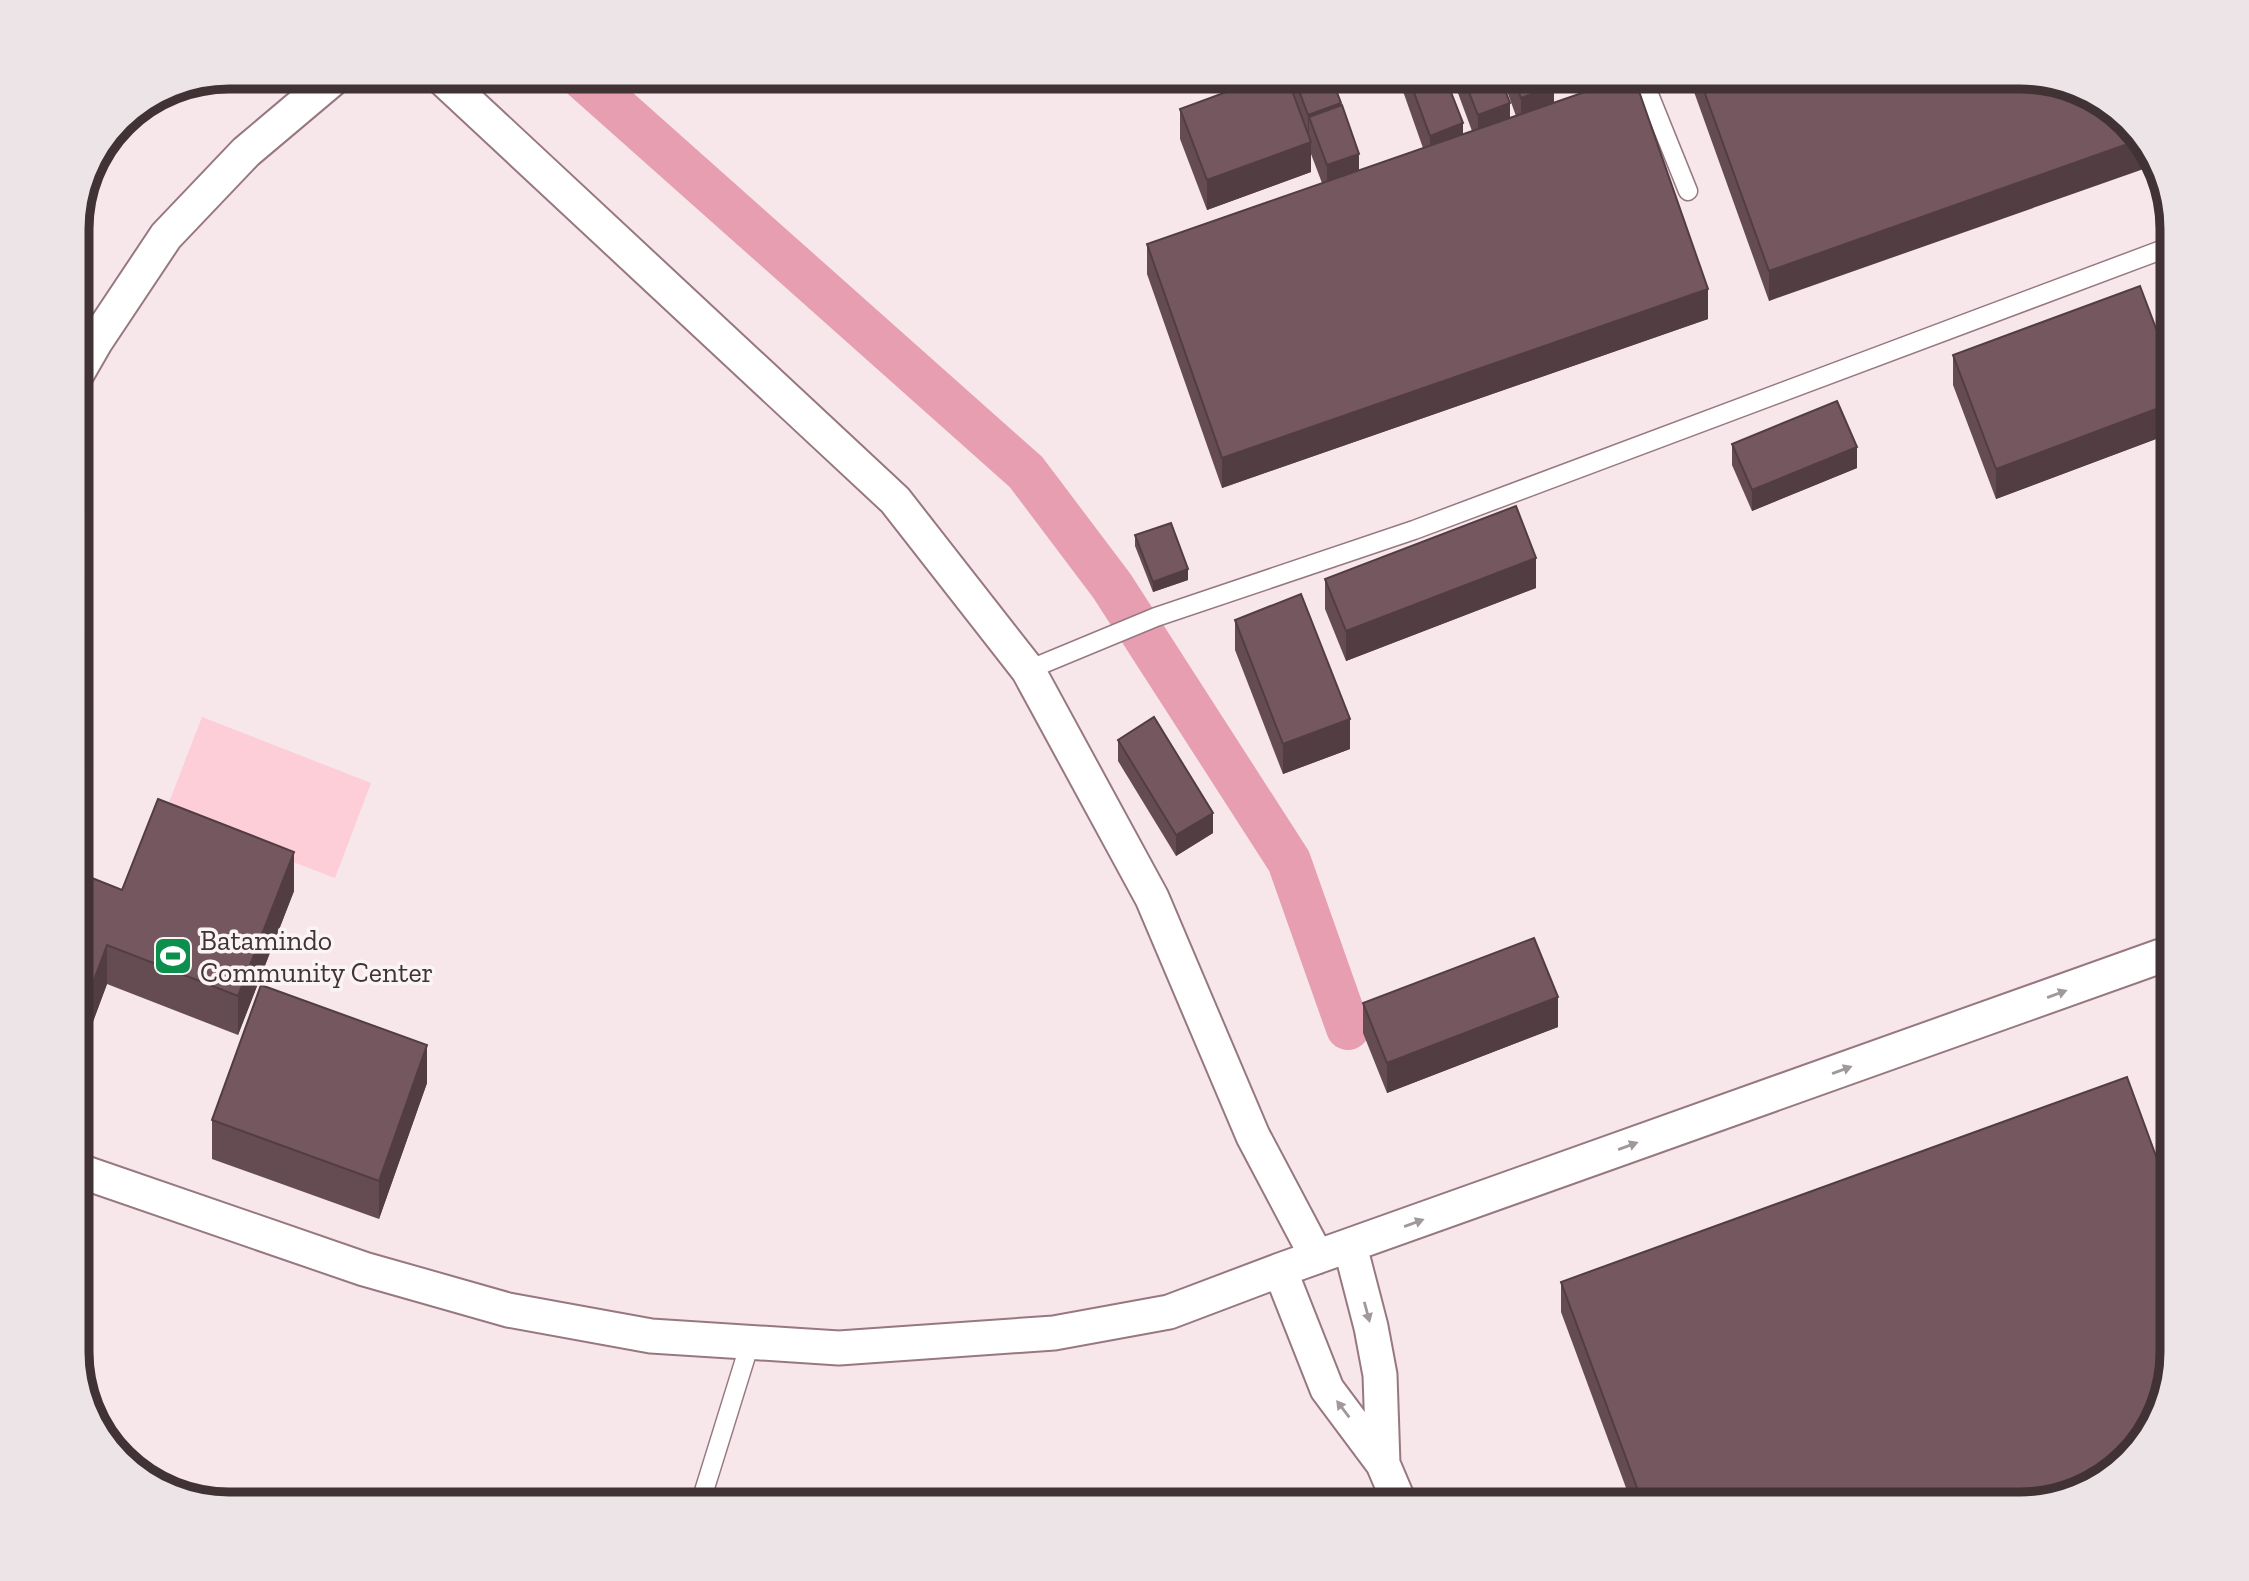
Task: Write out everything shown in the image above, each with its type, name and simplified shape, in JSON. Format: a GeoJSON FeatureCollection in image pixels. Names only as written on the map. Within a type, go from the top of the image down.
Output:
{"type":"FeatureCollection","features":[{"type":"Feature","properties":{"kind":"street"},"geometry":{"type":"LineString","coordinates":[[90,351],[166,236],[246,152],[321,89]]}},
{"type":"Feature","properties":{"kind":"street"},"geometry":{"type":"LineString","coordinates":[[454,89],[895,500],[1028,670],[1152,898],[1253,1136],[1317,1257]]}},
{"type":"Feature","properties":{"kind":"street"},"geometry":{"type":"LineString","coordinates":[[90,1174],[364,1269],[508,1310],[651,1336],[839,1348],[1054,1333],[1169,1312],[2160,956]]}},
{"type":"Feature","properties":{"kind":"street"},"geometry":{"type":"LineString","coordinates":[[1350,1246],[1371,1327],[1380,1375],[1384,1464]]}},
{"type":"Feature","properties":{"kind":"street"},"geometry":{"type":"LineString","coordinates":[[1280,1270],[1327,1389],[1384,1464],[1395,1492]]}},
{"type":"Feature","properties":{"kind":"lane"},"geometry":{"type":"LineString","coordinates":[[1647,89],[1688,191]]}},
{"type":"Feature","properties":{"kind":"lane"},"geometry":{"type":"LineString","coordinates":[[1028,670],[1156,617],[1414,530],[2160,250]]}},
{"type":"Feature","properties":{"kind":"lane"},"geometry":{"type":"LineString","coordinates":[[704,1492],[750,1343]]}},
{"type":"Feature","properties":{"kind":"shaded area"},"geometry":{"type":"Polygon","coordinates":[[[230,89],[2020,89],[2044,91],[2127,139],[2149,176],[2159,211],[2160,230],[2160,1352],[2157,1377],[2105,1463],[2090,1473],[2056,1487],[2020,1492],[230,1492],[193,1487],[167,1477],[137,1457],[108,1422],[97,1397],[90,1361],[90,220],[94,193],[104,167],[130,130],[159,108],[193,94],[230,89]]]}},
{"type":"Feature","properties":{"kind":"shaded area"},"geometry":{"type":"Polygon","coordinates":[[[202,717],[371,783],[335,878],[165,813],[202,717]]]}},
{"type":"Feature","properties":{"kind":"building"},"geometry":{"type":"Polygon","coordinates":[[[1234,89],[1291,89],[1311,142],[1207,180],[1180,109],[1234,89]]]}},
{"type":"Feature","properties":{"kind":"building"},"geometry":{"type":"Polygon","coordinates":[[[1298,89],[1336,89],[1341,103],[1308,115],[1298,89]]]}},
{"type":"Feature","properties":{"kind":"building"},"geometry":{"type":"Polygon","coordinates":[[[1413,89],[1450,89],[1463,123],[1430,136],[1413,89]]]}},
{"type":"Feature","properties":{"kind":"building"},"geometry":{"type":"Polygon","coordinates":[[[1468,89],[1505,89],[1510,103],[1478,115],[1468,89]]]}},
{"type":"Feature","properties":{"kind":"building"},"geometry":{"type":"Polygon","coordinates":[[[1518,89],[1546,89],[1521,98],[1518,89]]]}},
{"type":"Feature","properties":{"kind":"building"},"geometry":{"type":"Polygon","coordinates":[[[1593,89],[1638,89],[1708,289],[1222,458],[1147,244],[1593,89]]]}},
{"type":"Feature","properties":{"kind":"building"},"geometry":{"type":"Polygon","coordinates":[[[1703,89],[2038,90],[2082,104],[2112,124],[2130,143],[1769,271],[1703,89]]]}},
{"type":"Feature","properties":{"kind":"building"},"geometry":{"type":"Polygon","coordinates":[[[1342,105],[1359,154],[1327,165],[1309,117],[1342,105]]]}},
{"type":"Feature","properties":{"kind":"building"},"geometry":{"type":"Polygon","coordinates":[[[2140,286],[2160,339],[2160,408],[1996,469],[1953,355],[2140,286]]]}},
{"type":"Feature","properties":{"kind":"building"},"geometry":{"type":"Polygon","coordinates":[[[1837,401],[1857,447],[1752,490],[1732,444],[1837,401]]]}},
{"type":"Feature","properties":{"kind":"building"},"geometry":{"type":"Polygon","coordinates":[[[1516,506],[1536,558],[1346,631],[1325,579],[1516,506]]]}},
{"type":"Feature","properties":{"kind":"building"},"geometry":{"type":"Polygon","coordinates":[[[1171,523],[1188,569],[1153,582],[1135,535],[1171,523]]]}},
{"type":"Feature","properties":{"kind":"building"},"geometry":{"type":"Polygon","coordinates":[[[1301,594],[1350,719],[1283,744],[1235,620],[1301,594]]]}},
{"type":"Feature","properties":{"kind":"building"},"geometry":{"type":"Polygon","coordinates":[[[1154,717],[1213,813],[1176,835],[1118,740],[1154,717]]]}},
{"type":"Feature","properties":{"kind":"building","name":"Batamindo Community Center"},"geometry":{"type":"Polygon","coordinates":[[[158,799],[294,852],[238,996],[107,945],[90,988],[90,877],[122,890],[158,799]]]}},
{"type":"Feature","properties":{"kind":"building"},"geometry":{"type":"Polygon","coordinates":[[[1534,938],[1558,997],[1387,1063],[1363,1003],[1534,938]]]}},
{"type":"Feature","properties":{"kind":"building"},"geometry":{"type":"Polygon","coordinates":[[[261,985],[427,1045],[379,1181],[212,1120],[261,985]]]}},
{"type":"Feature","properties":{"kind":"building"},"geometry":{"type":"Polygon","coordinates":[[[2127,1077],[2160,1167],[2160,1352],[2159,1370],[2152,1397],[2136,1429],[2105,1463],[2073,1481],[2038,1491],[1639,1492],[1561,1282],[2127,1077]]]}},
{"type":"Feature","properties":{"kind":"waterway"},"geometry":{"type":"LineString","coordinates":[[595,89],[1026,472],[1112,586],[1289,861],[1348,1028]]}},
{"type":"Feature","properties":{"kind":"place","name":"Batamindo Community Center"},"geometry":{"type":"Point","coordinates":[173,956]}}]}
